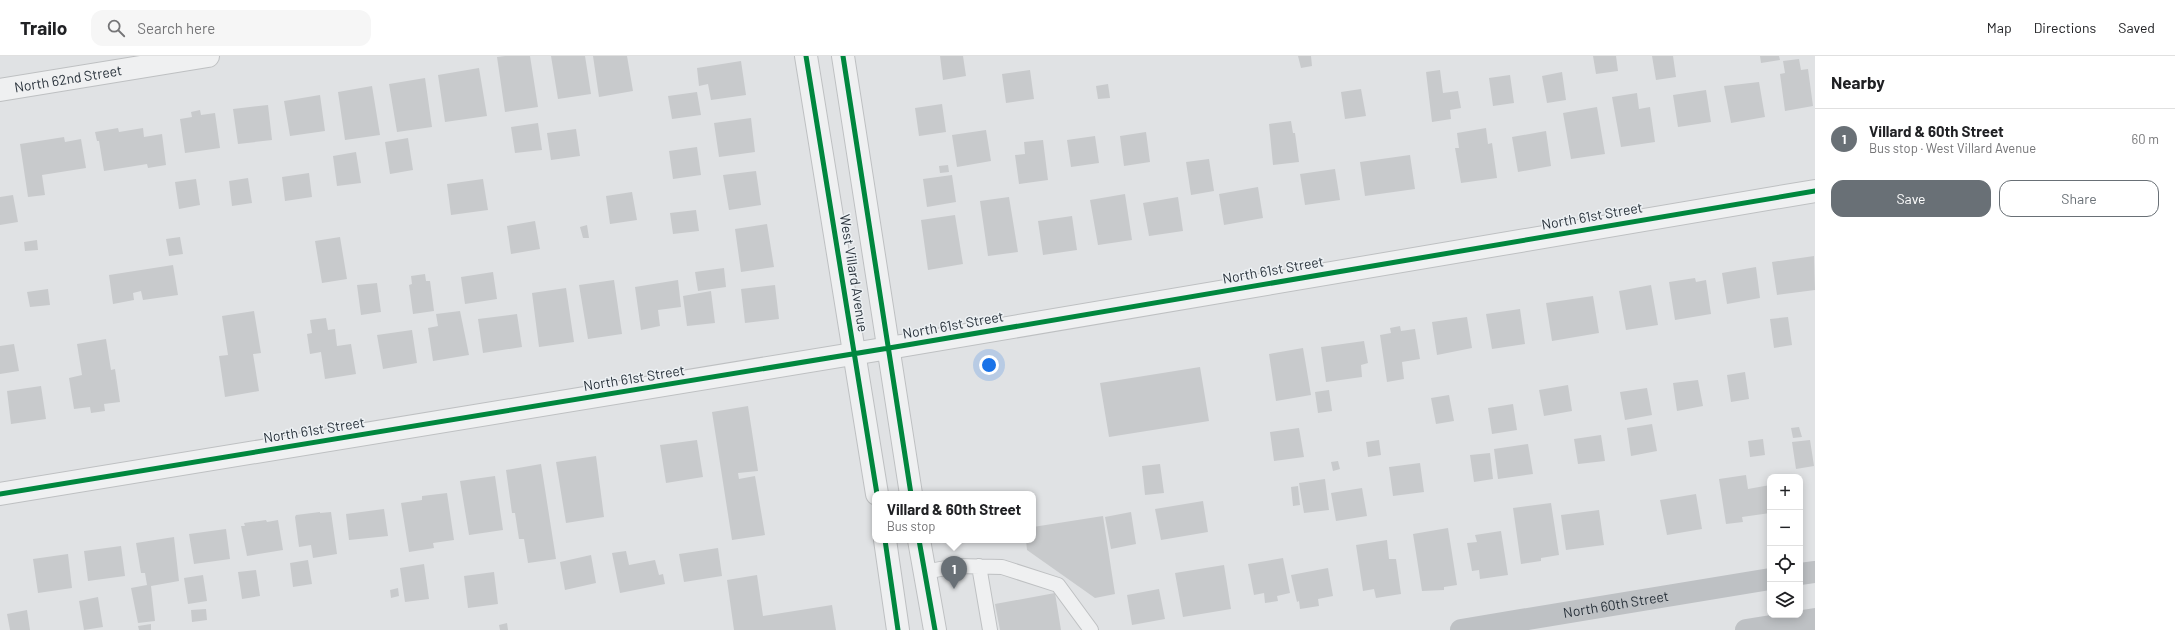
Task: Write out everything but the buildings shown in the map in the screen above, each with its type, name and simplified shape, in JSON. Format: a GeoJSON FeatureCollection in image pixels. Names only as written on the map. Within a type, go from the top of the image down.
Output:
{"type":"FeatureCollection","features":[{"type":"Feature","properties":{"kind":"main road"},"geometry":{"type":"LineString","coordinates":[[1803,574],[1815,572]]}},
{"type":"Feature","properties":{"kind":"main road","name":"North 60th Street"},"geometry":{"type":"LineString","coordinates":[[1461,630],[1767,579]]}},
{"type":"Feature","properties":{"kind":"main road"},"geometry":{"type":"LineString","coordinates":[[1746,630],[1815,619]]}},
{"type":"Feature","properties":{"kind":"street","name":"North 62nd Street"},"geometry":{"type":"LineString","coordinates":[[0,90],[208,56]]}},
{"type":"Feature","properties":{"kind":"street","name":"West Villard Avenue"},"geometry":{"type":"LineString","coordinates":[[806,56],[877,491]]}},
{"type":"Feature","properties":{"kind":"street","name":"West Villard Avenue"},"geometry":{"type":"LineString","coordinates":[[843,56],[912,491]]}},
{"type":"Feature","properties":{"kind":"street","name":"North 61st Street"},"geometry":{"type":"LineString","coordinates":[[0,494],[889,348],[1815,191]]}},
{"type":"Feature","properties":{"kind":"street"},"geometry":{"type":"LineString","coordinates":[[885,543],[898,630]]}},
{"type":"Feature","properties":{"kind":"street"},"geometry":{"type":"LineString","coordinates":[[919,543],[935,630]]}},
{"type":"Feature","properties":{"kind":"lane"},"geometry":{"type":"LineString","coordinates":[[924,572],[957,566],[1002,567],[1058,585],[1091,630]]}},
{"type":"Feature","properties":{"kind":"lane"},"geometry":{"type":"LineString","coordinates":[[979,566],[990,630]]}},
{"type":"Feature","properties":{"kind":"cycle path"},"geometry":{"type":"LineString","coordinates":[[806,56],[877,491]]}},
{"type":"Feature","properties":{"kind":"cycle path"},"geometry":{"type":"LineString","coordinates":[[843,56],[911,491]]}},
{"type":"Feature","properties":{"kind":"cycle path"},"geometry":{"type":"LineString","coordinates":[[0,494],[889,348],[1815,191]]}},
{"type":"Feature","properties":{"kind":"cycle path"},"geometry":{"type":"LineString","coordinates":[[885,543],[898,630]]}},
{"type":"Feature","properties":{"kind":"cycle path"},"geometry":{"type":"LineString","coordinates":[[920,543],[935,630]]}},
{"type":"Feature","properties":{"kind":"place","name":"Villard & 60th Street"},"geometry":{"type":"Point","coordinates":[954,589]}}]}
